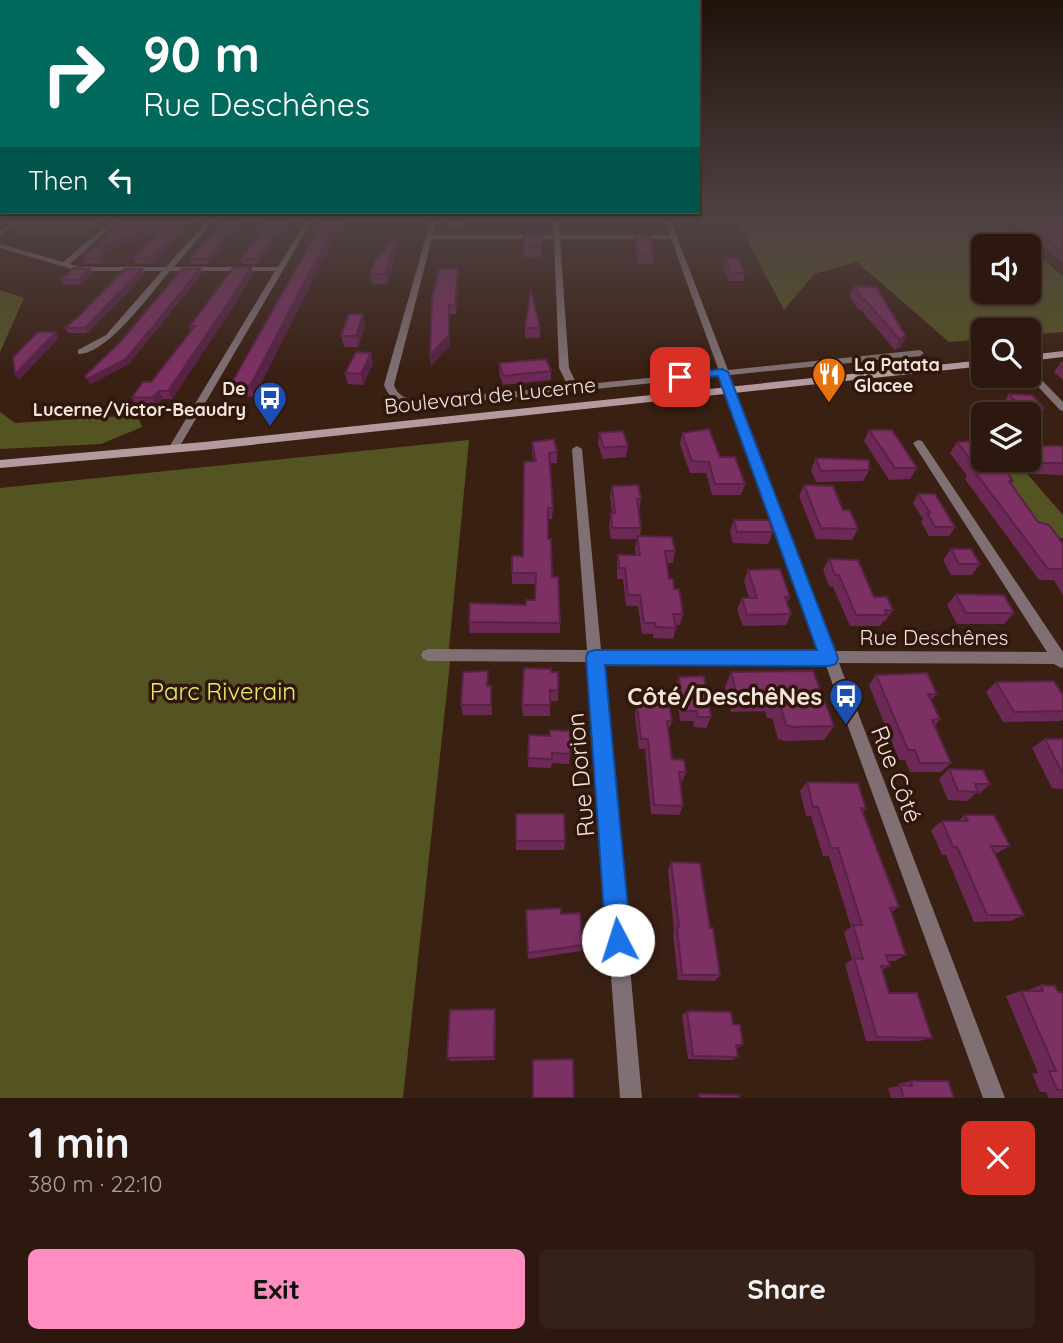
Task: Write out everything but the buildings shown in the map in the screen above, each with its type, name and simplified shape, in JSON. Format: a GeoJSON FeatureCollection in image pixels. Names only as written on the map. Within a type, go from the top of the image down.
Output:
{"type":"FeatureCollection","features":[{"type":"Feature","properties":{"kind":"main road"},"geometry":{"type":"LineString","coordinates":[[1041,358],[1063,356]]}},
{"type":"Feature","properties":{"kind":"main road","name":"Boulevard de Lucerne"},"geometry":{"type":"LineString","coordinates":[[0,464],[173,449],[725,380],[971,364]]}},
{"type":"Feature","properties":{"kind":"street"},"geometry":{"type":"LineString","coordinates":[[81,352],[109,337],[166,270]]}},
{"type":"Feature","properties":{"kind":"street"},"geometry":{"type":"LineString","coordinates":[[173,449],[279,270]]}},
{"type":"Feature","properties":{"kind":"street"},"geometry":{"type":"LineString","coordinates":[[420,270],[389,385],[398,399],[429,403],[573,387],[725,380],[920,353]]}},
{"type":"Feature","properties":{"kind":"street"},"geometry":{"type":"LineString","coordinates":[[559,270],[564,368],[573,387]]}},
{"type":"Feature","properties":{"kind":"street","name":"Rue Côté"},"geometry":{"type":"LineString","coordinates":[[685,270],[994,1098]]}},
{"type":"Feature","properties":{"kind":"street"},"geometry":{"type":"LineString","coordinates":[[1041,385],[1063,408]]}},
{"type":"Feature","properties":{"kind":"street"},"geometry":{"type":"LineString","coordinates":[[918,443],[1061,661]]}},
{"type":"Feature","properties":{"kind":"street","name":"Rue Dorion"},"geometry":{"type":"LineString","coordinates":[[578,449],[631,1098]]}},
{"type":"Feature","properties":{"kind":"street","name":"Rue Deschênes"},"geometry":{"type":"LineString","coordinates":[[428,654],[1061,661]]}},
{"type":"Feature","properties":{"kind":"green space"},"geometry":{"type":"Polygon","coordinates":[[[763,270],[827,270],[814,274],[784,310],[763,270]]]}},
{"type":"Feature","properties":{"kind":"green space"},"geometry":{"type":"Polygon","coordinates":[[[866,270],[971,270],[971,304],[1041,304],[1041,270],[1056,270],[1063,276],[1063,332],[1041,334],[1041,318],[971,318],[971,340],[949,342],[866,270]]]}},
{"type":"Feature","properties":{"kind":"green space"},"geometry":{"type":"Polygon","coordinates":[[[0,290],[24,298],[0,352],[0,290]]]}},
{"type":"Feature","properties":{"kind":"green space"},"geometry":{"type":"Polygon","coordinates":[[[0,412],[15,423],[137,415],[142,427],[101,444],[0,449],[0,412]]]}},
{"type":"Feature","properties":{"kind":"green space","name":"Parc Riverain"},"geometry":{"type":"Polygon","coordinates":[[[469,440],[449,648],[450,663],[403,1098],[0,1098],[0,488],[469,440]]]}},
{"type":"Feature","properties":{"kind":"green space"},"geometry":{"type":"Polygon","coordinates":[[[998,472],[1025,472],[1063,515],[1063,538],[1049,538],[998,472]]]}},
{"type":"Feature","properties":{"kind":"place","name":"La Patata Glacee"},"geometry":{"type":"Point","coordinates":[829,404]}},
{"type":"Feature","properties":{"kind":"place","name":"De Lucerne/Victor-Beaudry"},"geometry":{"type":"Point","coordinates":[270,428]}},
{"type":"Feature","properties":{"kind":"place","name":"Côté/DeschêNes"},"geometry":{"type":"Point","coordinates":[846,726]}},
{"type":"Feature","properties":{"kind":"route"},"geometry":{"type":"LineString","coordinates":[[618,940],[595,657],[829,658],[722,372],[680,377]]}}]}
